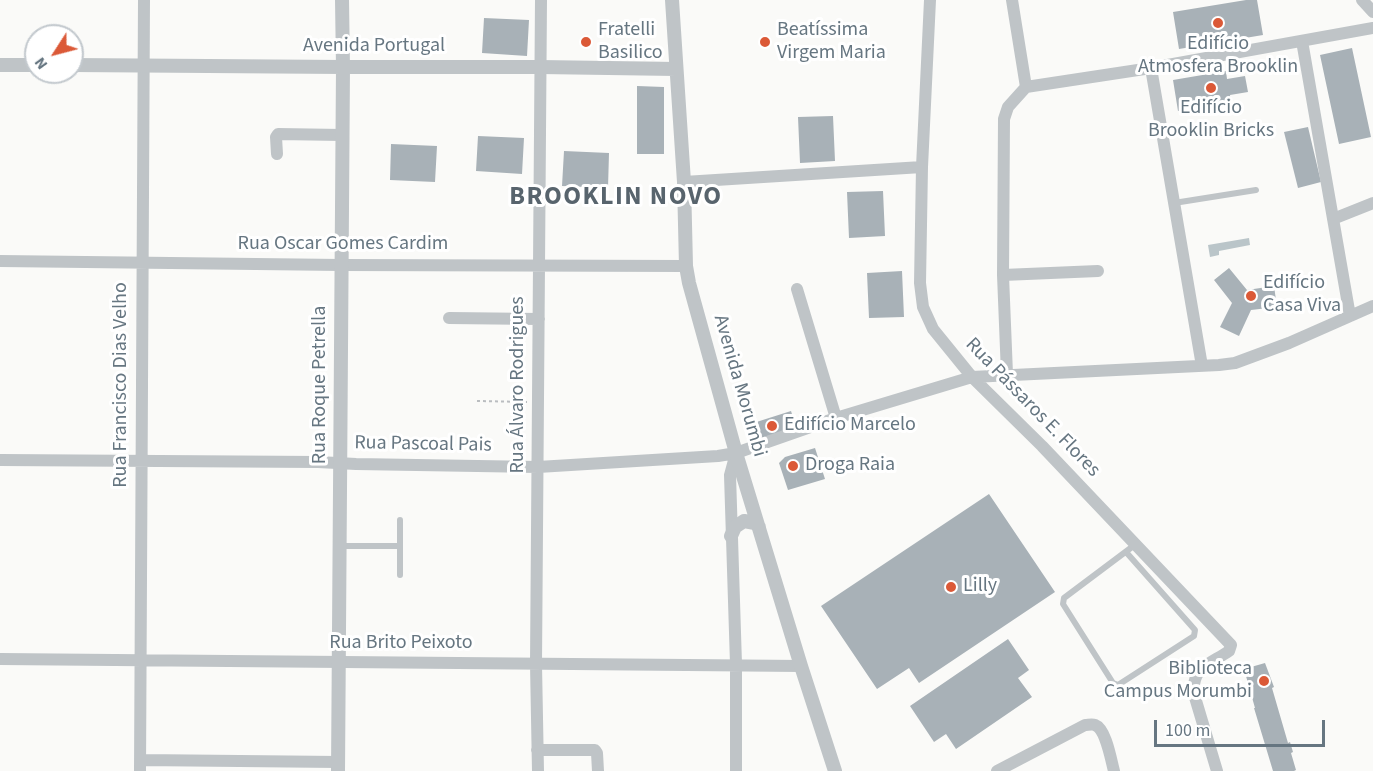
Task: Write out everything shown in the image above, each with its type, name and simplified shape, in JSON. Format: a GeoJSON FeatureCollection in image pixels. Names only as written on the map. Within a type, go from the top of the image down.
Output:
{"type":"FeatureCollection","features":[{"type":"Feature","properties":{"kind":"street","name":"Rua Francisco Dias Velho"},"geometry":{"type":"LineString","coordinates":[[140,766],[144,0]]}},
{"type":"Feature","properties":{"kind":"street","name":"Rua Roque Petrella"},"geometry":{"type":"LineString","coordinates":[[338,766],[342,0]]}},
{"type":"Feature","properties":{"kind":"street","name":"Rua Álvaro Rodrigues"},"geometry":{"type":"LineString","coordinates":[[538,771],[536,664],[540,0]]}},
{"type":"Feature","properties":{"kind":"street","name":"Avenida Morumbi"},"geometry":{"type":"LineString","coordinates":[[672,0],[684,182],[686,266],[689,283],[736,453],[835,771]]}},
{"type":"Feature","properties":{"kind":"street","name":"Rua Pássaros E. Flores"},"geometry":{"type":"LineString","coordinates":[[930,0],[922,167],[920,283],[923,307],[933,329],[972,377],[1042,446],[1131,548],[1231,645],[1229,651],[1203,666],[1194,678],[1193,686],[1217,771]]}},
{"type":"Feature","properties":{"kind":"street"},"geometry":{"type":"LineString","coordinates":[[1012,0],[1026,87]]}},
{"type":"Feature","properties":{"kind":"street"},"geometry":{"type":"LineString","coordinates":[[1362,0],[1373,12]]}},
{"type":"Feature","properties":{"kind":"street"},"geometry":{"type":"LineString","coordinates":[[1007,374],[1003,275],[1004,119],[1008,107],[1026,87],[1151,68],[1373,28]]}},
{"type":"Feature","properties":{"kind":"street"},"geometry":{"type":"LineString","coordinates":[[1302,41],[1350,316]]}},
{"type":"Feature","properties":{"kind":"street"},"geometry":{"type":"LineString","coordinates":[[0,65],[24,65]]}},
{"type":"Feature","properties":{"kind":"street","name":"Avenida Portugal"},"geometry":{"type":"LineString","coordinates":[[84,65],[676,69]]}},
{"type":"Feature","properties":{"kind":"street"},"geometry":{"type":"LineString","coordinates":[[1151,68],[1202,366]]}},
{"type":"Feature","properties":{"kind":"street"},"geometry":{"type":"LineString","coordinates":[[277,154],[276,137],[278,134],[342,135]]}},
{"type":"Feature","properties":{"kind":"street"},"geometry":{"type":"LineString","coordinates":[[684,182],[922,167]]}},
{"type":"Feature","properties":{"kind":"street"},"geometry":{"type":"LineString","coordinates":[[1334,219],[1373,203]]}},
{"type":"Feature","properties":{"kind":"street","name":"Rua Oscar Gomes Cardim"},"geometry":{"type":"LineString","coordinates":[[0,261],[686,266]]}},
{"type":"Feature","properties":{"kind":"street"},"geometry":{"type":"LineString","coordinates":[[1003,275],[1098,271]]}},
{"type":"Feature","properties":{"kind":"street"},"geometry":{"type":"LineString","coordinates":[[797,289],[836,418]]}},
{"type":"Feature","properties":{"kind":"street","name":"Rua Pascoal Pais"},"geometry":{"type":"LineString","coordinates":[[0,460],[538,467],[718,456],[736,453],[836,418],[972,377],[1235,363],[1289,343],[1373,306]]}},
{"type":"Feature","properties":{"kind":"street"},"geometry":{"type":"LineString","coordinates":[[449,318],[539,319]]}},
{"type":"Feature","properties":{"kind":"street"},"geometry":{"type":"LineString","coordinates":[[736,453],[730,475],[736,664],[736,771]]}},
{"type":"Feature","properties":{"kind":"street"},"geometry":{"type":"LineString","coordinates":[[731,536],[735,527],[744,521],[750,521],[759,527]]}},
{"type":"Feature","properties":{"kind":"street","name":"Rua Brito Peixoto"},"geometry":{"type":"LineString","coordinates":[[0,659],[801,666]]}},
{"type":"Feature","properties":{"kind":"street"},"geometry":{"type":"LineString","coordinates":[[997,771],[1091,724],[1096,725],[1104,734],[1114,771]]}},
{"type":"Feature","properties":{"kind":"street"},"geometry":{"type":"LineString","coordinates":[[537,750],[595,750],[597,771]]}},
{"type":"Feature","properties":{"kind":"street"},"geometry":{"type":"LineString","coordinates":[[140,766],[338,766]]}},
{"type":"Feature","properties":{"kind":"lane"},"geometry":{"type":"LineString","coordinates":[[1174,203],[1256,190]]}},
{"type":"Feature","properties":{"kind":"lane"},"geometry":{"type":"LineString","coordinates":[[400,520],[400,575]]}},
{"type":"Feature","properties":{"kind":"lane"},"geometry":{"type":"LineString","coordinates":[[339,546],[399,546]]}},
{"type":"Feature","properties":{"kind":"lane"},"geometry":{"type":"LineString","coordinates":[[1131,548],[1195,630],[1195,633],[1194,636],[1118,685],[1113,683],[1063,601],[1131,548]]}},
{"type":"Feature","properties":{"kind":"path"},"geometry":{"type":"LineString","coordinates":[[477,401],[539,402]]}},
{"type":"Feature","properties":{"kind":"shaded area"},"geometry":{"type":"Polygon","coordinates":[[[1249,238],[1250,245],[1219,251],[1219,255],[1210,257],[1208,245],[1249,238]]]}},
{"type":"Feature","properties":{"kind":"building","name":"Edifício Atmosfera Brooklin"},"geometry":{"type":"Polygon","coordinates":[[[1257,0],[1263,35],[1179,49],[1173,12],[1257,0]]]}},
{"type":"Feature","properties":{"kind":"building"},"geometry":{"type":"Polygon","coordinates":[[[484,18],[529,20],[527,56],[482,53],[484,18]]]}},
{"type":"Feature","properties":{"kind":"building"},"geometry":{"type":"Polygon","coordinates":[[[1352,48],[1371,137],[1339,144],[1320,55],[1352,48]]]}},
{"type":"Feature","properties":{"kind":"building","name":"Edifício Brooklin Bricks"},"geometry":{"type":"Polygon","coordinates":[[[1226,71],[1227,79],[1245,76],[1248,92],[1230,95],[1231,103],[1178,111],[1173,80],[1226,71]]]}},
{"type":"Feature","properties":{"kind":"building"},"geometry":{"type":"Polygon","coordinates":[[[637,86],[664,87],[664,154],[637,154],[637,86]]]}},
{"type":"Feature","properties":{"kind":"building"},"geometry":{"type":"Polygon","coordinates":[[[833,116],[835,161],[800,163],[798,117],[833,116]]]}},
{"type":"Feature","properties":{"kind":"building"},"geometry":{"type":"Polygon","coordinates":[[[1308,127],[1321,182],[1298,188],[1284,132],[1308,127]]]}},
{"type":"Feature","properties":{"kind":"building"},"geometry":{"type":"Polygon","coordinates":[[[478,136],[524,138],[522,174],[476,171],[478,136]]]}},
{"type":"Feature","properties":{"kind":"building"},"geometry":{"type":"Polygon","coordinates":[[[391,144],[437,146],[435,182],[390,180],[391,144]]]}},
{"type":"Feature","properties":{"kind":"building"},"geometry":{"type":"Polygon","coordinates":[[[564,151],[609,153],[608,188],[562,186],[564,151]]]}},
{"type":"Feature","properties":{"kind":"building"},"geometry":{"type":"Polygon","coordinates":[[[883,191],[885,236],[849,238],[847,192],[883,191]]]}},
{"type":"Feature","properties":{"kind":"building","name":"Edifício Casa Viva"},"geometry":{"type":"Polygon","coordinates":[[[1229,268],[1247,290],[1274,286],[1277,307],[1251,310],[1239,336],[1220,327],[1232,303],[1214,280],[1229,268]]]}},
{"type":"Feature","properties":{"kind":"building"},"geometry":{"type":"Polygon","coordinates":[[[902,271],[904,317],[869,318],[867,273],[902,271]]]}},
{"type":"Feature","properties":{"kind":"building","name":"Edifício Marcelo"},"geometry":{"type":"Polygon","coordinates":[[[791,411],[796,427],[753,441],[747,425],[791,411]]]}},
{"type":"Feature","properties":{"kind":"building"},"geometry":{"type":"Polygon","coordinates":[[[815,448],[825,479],[788,490],[779,463],[785,457],[815,448]]]}},
{"type":"Feature","properties":{"kind":"building","name":"Lilly"},"geometry":{"type":"Polygon","coordinates":[[[989,494],[1055,592],[919,683],[909,668],[877,689],[821,606],[989,494]]]}},
{"type":"Feature","properties":{"kind":"building"},"geometry":{"type":"Polygon","coordinates":[[[1008,639],[1029,670],[1018,678],[1032,697],[956,749],[946,734],[934,742],[910,706],[1008,639]]]}},
{"type":"Feature","properties":{"kind":"building"},"geometry":{"type":"Polygon","coordinates":[[[1265,663],[1274,687],[1272,688],[1288,743],[1290,742],[1293,752],[1291,753],[1296,770],[1294,771],[1273,771],[1254,708],[1244,669],[1265,663]]]}},
{"type":"Feature","properties":{"kind":"place","name":"Edifício Atmosfera Brooklin"},"geometry":{"type":"Point","coordinates":[1218,23]}},
{"type":"Feature","properties":{"kind":"place","name":"Fratelli Basilico"},"geometry":{"type":"Point","coordinates":[586,42]}},
{"type":"Feature","properties":{"kind":"place","name":"Beatíssima Virgem Maria"},"geometry":{"type":"Point","coordinates":[765,42]}},
{"type":"Feature","properties":{"kind":"place","name":"Edifício Brooklin Bricks"},"geometry":{"type":"Point","coordinates":[1211,88]}},
{"type":"Feature","properties":{"kind":"place","name":"Edifício Casa Viva"},"geometry":{"type":"Point","coordinates":[1251,296]}},
{"type":"Feature","properties":{"kind":"place","name":"Edifício Marcelo"},"geometry":{"type":"Point","coordinates":[772,426]}},
{"type":"Feature","properties":{"kind":"place","name":"Droga Raia"},"geometry":{"type":"Point","coordinates":[793,466]}},
{"type":"Feature","properties":{"kind":"place","name":"Lilly"},"geometry":{"type":"Point","coordinates":[951,587]}},
{"type":"Feature","properties":{"kind":"place","name":"Biblioteca Campus Morumbi"},"geometry":{"type":"Point","coordinates":[1264,681]}},
{"type":"Feature","properties":{"kind":"district","name":"BROOKLIN NOVO"},"geometry":{"type":"Point","coordinates":[616,198]}}]}
